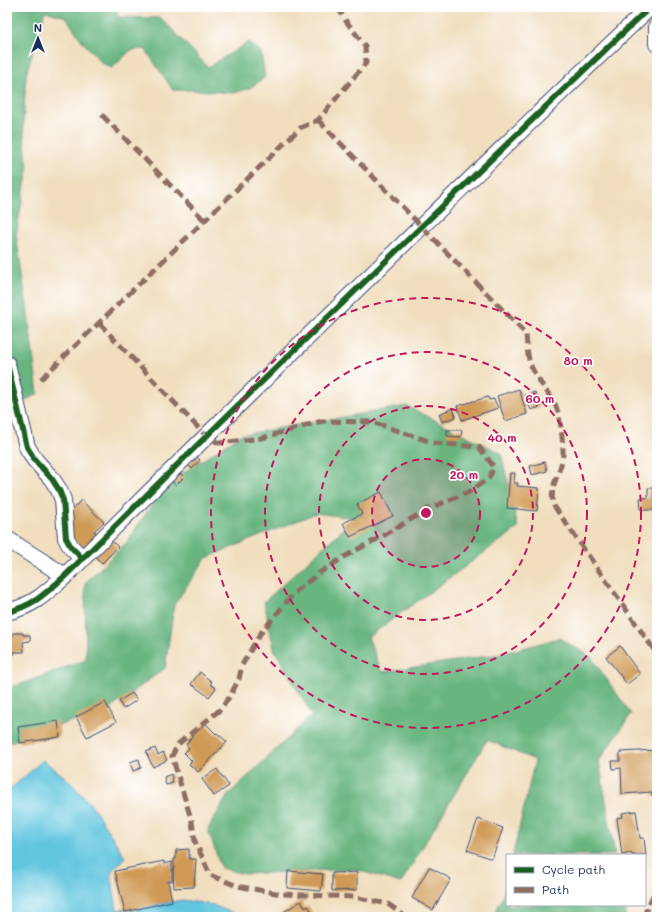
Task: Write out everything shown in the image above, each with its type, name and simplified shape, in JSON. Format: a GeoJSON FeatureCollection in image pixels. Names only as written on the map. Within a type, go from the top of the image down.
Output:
{"type":"FeatureCollection","features":[{"type":"Feature","properties":{"kind":"street"},"geometry":{"type":"LineString","coordinates":[[7,612],[22,609],[65,576],[421,226],[650,7]]}},
{"type":"Feature","properties":{"kind":"street"},"geometry":{"type":"LineString","coordinates":[[657,26],[657,44]]}},
{"type":"Feature","properties":{"kind":"street"},"geometry":{"type":"LineString","coordinates":[[7,364],[27,447],[35,460],[52,479],[59,490],[63,500],[66,538],[71,547],[83,559]]}},
{"type":"Feature","properties":{"kind":"street"},"geometry":{"type":"LineString","coordinates":[[7,539],[65,576]]}},
{"type":"Feature","properties":{"kind":"green space"},"geometry":{"type":"Polygon","coordinates":[[[7,7],[114,7],[118,17],[161,18],[208,67],[249,42],[261,52],[265,77],[250,88],[234,93],[173,90],[145,49],[131,50],[112,68],[102,63],[82,41],[66,17],[45,11],[26,75],[23,127],[28,169],[16,235],[38,394],[15,405],[7,397],[7,7]]]}},
{"type":"Feature","properties":{"kind":"green space"},"geometry":{"type":"Polygon","coordinates":[[[407,406],[501,453],[518,528],[368,637],[382,672],[501,654],[559,638],[591,657],[631,714],[599,761],[615,854],[513,854],[535,760],[487,740],[401,883],[354,869],[244,874],[221,868],[208,829],[228,795],[312,715],[274,649],[264,602],[355,518],[316,513],[206,558],[174,605],[165,668],[111,708],[7,743],[7,689],[86,660],[85,583],[126,543],[165,485],[240,435],[407,406]]]}},
{"type":"Feature","properties":{"kind":"green space"},"geometry":{"type":"Polygon","coordinates":[[[506,884],[506,906],[624,906],[626,916],[493,917],[504,893],[506,884]]]}},
{"type":"Feature","properties":{"kind":"water"},"geometry":{"type":"Polygon","coordinates":[[[43,760],[66,778],[93,807],[125,857],[111,872],[117,910],[183,900],[213,905],[242,917],[7,917],[7,788],[13,787],[43,760]]]}},
{"type":"Feature","properties":{"kind":"building"},"geometry":{"type":"Polygon","coordinates":[[[519,389],[527,414],[505,421],[497,396],[519,389]]]}},
{"type":"Feature","properties":{"kind":"building"},"geometry":{"type":"Polygon","coordinates":[[[535,392],[540,407],[531,410],[525,395],[535,392]]]}},
{"type":"Feature","properties":{"kind":"building"},"geometry":{"type":"Polygon","coordinates":[[[488,397],[489,400],[494,399],[498,408],[462,420],[457,406],[488,397]]]}},
{"type":"Feature","properties":{"kind":"building"},"geometry":{"type":"Polygon","coordinates":[[[453,408],[456,417],[442,422],[439,414],[453,408]]]}},
{"type":"Feature","properties":{"kind":"building"},"geometry":{"type":"Polygon","coordinates":[[[447,430],[462,430],[461,437],[447,436],[447,430]]]}},
{"type":"Feature","properties":{"kind":"building"},"geometry":{"type":"Polygon","coordinates":[[[196,456],[200,460],[192,469],[188,465],[196,456]]]}},
{"type":"Feature","properties":{"kind":"building"},"geometry":{"type":"Polygon","coordinates":[[[545,462],[547,471],[532,475],[530,466],[545,462]]]}},
{"type":"Feature","properties":{"kind":"building"},"geometry":{"type":"Polygon","coordinates":[[[180,473],[184,477],[176,485],[171,481],[180,473]]]}},
{"type":"Feature","properties":{"kind":"building"},"geometry":{"type":"Polygon","coordinates":[[[510,473],[515,473],[514,483],[518,483],[517,486],[539,488],[537,511],[507,508],[510,473]]]}},
{"type":"Feature","properties":{"kind":"building"},"geometry":{"type":"Polygon","coordinates":[[[648,488],[657,488],[657,510],[641,510],[640,498],[648,498],[648,488]]]}},
{"type":"Feature","properties":{"kind":"building"},"geometry":{"type":"Polygon","coordinates":[[[381,492],[393,516],[350,537],[343,523],[362,514],[357,504],[381,492]]]}},
{"type":"Feature","properties":{"kind":"building"},"geometry":{"type":"Polygon","coordinates":[[[81,500],[104,522],[94,531],[98,535],[84,549],[70,536],[72,510],[81,500]]]}},
{"type":"Feature","properties":{"kind":"building"},"geometry":{"type":"Polygon","coordinates":[[[110,539],[118,547],[102,563],[94,556],[110,539]]]}},
{"type":"Feature","properties":{"kind":"building"},"geometry":{"type":"Polygon","coordinates":[[[13,633],[30,635],[30,641],[23,642],[24,652],[14,652],[14,655],[7,655],[7,636],[13,636],[13,633]]]}},
{"type":"Feature","properties":{"kind":"building"},"geometry":{"type":"Polygon","coordinates":[[[620,646],[640,674],[627,684],[606,657],[620,646]]]}},
{"type":"Feature","properties":{"kind":"building"},"geometry":{"type":"Polygon","coordinates":[[[200,672],[212,682],[210,684],[216,688],[209,697],[191,684],[200,672]]]}},
{"type":"Feature","properties":{"kind":"building"},"geometry":{"type":"Polygon","coordinates":[[[132,693],[137,700],[123,709],[119,701],[132,693]]]}},
{"type":"Feature","properties":{"kind":"building"},"geometry":{"type":"Polygon","coordinates":[[[105,702],[116,722],[87,737],[76,717],[105,702]]]}},
{"type":"Feature","properties":{"kind":"building"},"geometry":{"type":"Polygon","coordinates":[[[58,721],[60,737],[20,743],[18,727],[58,721]]]}},
{"type":"Feature","properties":{"kind":"building"},"geometry":{"type":"Polygon","coordinates":[[[205,723],[227,742],[198,772],[189,764],[192,761],[184,753],[189,748],[186,744],[189,742],[188,741],[205,723]]]}},
{"type":"Feature","properties":{"kind":"building"},"geometry":{"type":"Polygon","coordinates":[[[155,748],[158,755],[163,752],[167,760],[153,767],[146,752],[155,748]]]}},
{"type":"Feature","properties":{"kind":"building"},"geometry":{"type":"Polygon","coordinates":[[[657,750],[657,796],[652,796],[652,792],[622,794],[621,768],[613,769],[612,761],[620,761],[620,752],[657,750]]]}},
{"type":"Feature","properties":{"kind":"building"},"geometry":{"type":"Polygon","coordinates":[[[139,759],[141,768],[133,771],[130,762],[139,759]]]}},
{"type":"Feature","properties":{"kind":"building"},"geometry":{"type":"Polygon","coordinates":[[[217,769],[229,786],[214,796],[202,779],[217,769]]]}},
{"type":"Feature","properties":{"kind":"building"},"geometry":{"type":"Polygon","coordinates":[[[171,774],[173,783],[166,785],[164,777],[171,774]]]}},
{"type":"Feature","properties":{"kind":"building"},"geometry":{"type":"Polygon","coordinates":[[[636,811],[640,838],[644,838],[646,854],[622,854],[617,818],[623,817],[622,813],[636,811]]]}},
{"type":"Feature","properties":{"kind":"building"},"geometry":{"type":"Polygon","coordinates":[[[478,819],[503,828],[492,859],[467,850],[478,819]]]}},
{"type":"Feature","properties":{"kind":"building"},"geometry":{"type":"Polygon","coordinates":[[[189,849],[189,859],[196,859],[194,887],[174,888],[173,869],[174,859],[176,859],[176,850],[189,849]]]}},
{"type":"Feature","properties":{"kind":"building"},"geometry":{"type":"Polygon","coordinates":[[[164,861],[164,864],[172,862],[172,881],[168,881],[172,901],[125,912],[115,871],[164,861]]]}},
{"type":"Feature","properties":{"kind":"building"},"geometry":{"type":"Polygon","coordinates":[[[429,867],[451,879],[433,910],[412,898],[429,867]]]}},
{"type":"Feature","properties":{"kind":"building"},"geometry":{"type":"Polygon","coordinates":[[[288,871],[323,874],[321,891],[287,888],[288,871]]]}},
{"type":"Feature","properties":{"kind":"building"},"geometry":{"type":"Polygon","coordinates":[[[357,872],[357,890],[332,891],[332,873],[357,872]]]}},
{"type":"Feature","properties":{"kind":"building"},"geometry":{"type":"Polygon","coordinates":[[[301,901],[305,908],[308,906],[315,917],[276,917],[301,901]]]}},
{"type":"Feature","properties":{"kind":"marked path"},"geometry":{"type":"LineString","coordinates":[[41,379],[300,128],[318,120],[366,63],[365,46],[343,17],[338,7]]}},
{"type":"Feature","properties":{"kind":"marked path"},"geometry":{"type":"LineString","coordinates":[[102,115],[205,221]]}},
{"type":"Feature","properties":{"kind":"marked path"},"geometry":{"type":"LineString","coordinates":[[318,120],[526,334],[530,364],[534,373],[555,404],[561,427],[563,458],[554,485],[552,498],[554,506],[657,654]]}},
{"type":"Feature","properties":{"kind":"marked path"},"geometry":{"type":"LineString","coordinates":[[99,323],[206,436],[219,443],[262,438],[322,421],[372,422],[434,443],[479,447],[494,467],[489,478],[469,492],[428,509],[349,554],[319,573],[294,593],[260,634],[242,665],[239,679],[221,709],[178,744],[172,756],[192,822],[195,841],[210,875],[237,886],[281,894],[354,897],[388,904],[406,917]]}},
{"type":"Feature","properties":{"kind":"marked path"},"geometry":{"type":"LineString","coordinates":[[643,917],[657,887]]}},
{"type":"Feature","properties":{"kind":"cycle path"},"geometry":{"type":"LineString","coordinates":[[7,612],[24,606],[39,598],[65,576],[356,290],[650,7]]}},
{"type":"Feature","properties":{"kind":"cycle path"},"geometry":{"type":"LineString","coordinates":[[7,364],[27,447],[35,460],[52,479],[59,490],[63,500],[66,538],[71,547],[83,559]]}}]}
